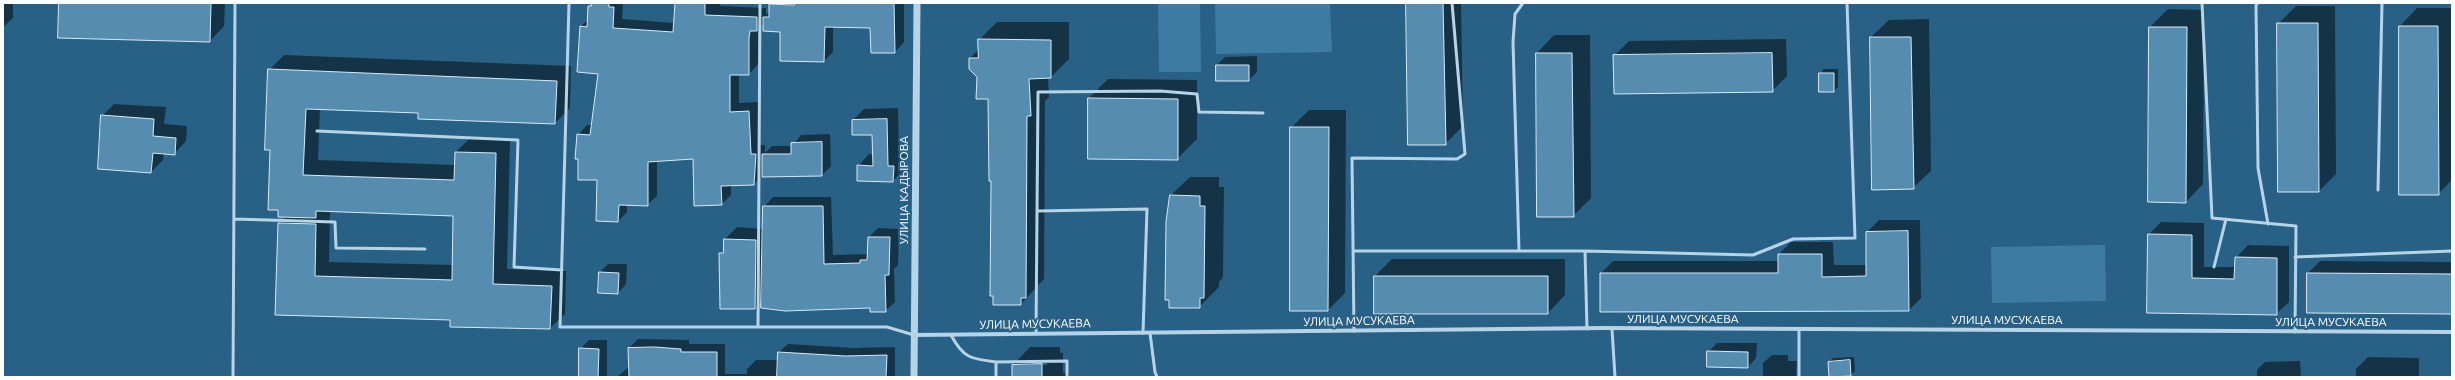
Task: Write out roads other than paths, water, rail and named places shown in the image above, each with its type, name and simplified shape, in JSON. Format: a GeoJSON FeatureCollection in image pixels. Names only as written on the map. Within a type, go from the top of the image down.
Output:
{"type":"FeatureCollection","features":[{"type":"Feature","properties":{"kind":"street","name":"УЛИЦА КАДЫРОВА"},"geometry":{"type":"LineString","coordinates":[[914,377],[916,3]]}},
{"type":"Feature","properties":{"kind":"street","name":"УЛИЦА МУСУКАЕВА"},"geometry":{"type":"LineString","coordinates":[[914,335],[1587,329],[2452,332]]}},
{"type":"Feature","properties":{"kind":"lane"},"geometry":{"type":"LineString","coordinates":[[233,377],[235,3]]}},
{"type":"Feature","properties":{"kind":"lane"},"geometry":{"type":"LineString","coordinates":[[569,3],[560,327],[887,327],[914,335]]}},
{"type":"Feature","properties":{"kind":"lane"},"geometry":{"type":"LineString","coordinates":[[758,326],[760,3]]}},
{"type":"Feature","properties":{"kind":"lane"},"geometry":{"type":"LineString","coordinates":[[1354,331],[1352,158],[1457,159],[1465,154],[1452,3]]}},
{"type":"Feature","properties":{"kind":"lane"},"geometry":{"type":"LineString","coordinates":[[1518,251],[1513,42],[1515,14],[1523,3]]}},
{"type":"Feature","properties":{"kind":"lane"},"geometry":{"type":"LineString","coordinates":[[1353,251],[1518,251],[1753,255],[1793,239],[1855,238],[1847,3]]}},
{"type":"Feature","properties":{"kind":"lane"},"geometry":{"type":"LineString","coordinates":[[2202,3],[2212,218],[2296,226],[2295,332]]}},
{"type":"Feature","properties":{"kind":"lane"},"geometry":{"type":"LineString","coordinates":[[2258,3],[2256,5],[2258,168],[2268,224]]}},
{"type":"Feature","properties":{"kind":"lane"},"geometry":{"type":"LineString","coordinates":[[2378,190],[2382,3]]}},
{"type":"Feature","properties":{"kind":"lane"},"geometry":{"type":"LineString","coordinates":[[1036,334],[1038,92],[1160,91],[1197,94],[1199,112],[1263,113]]}},
{"type":"Feature","properties":{"kind":"lane"},"geometry":{"type":"LineString","coordinates":[[317,131],[518,140],[514,267],[562,270]]}},
{"type":"Feature","properties":{"kind":"lane"},"geometry":{"type":"LineString","coordinates":[[1037,211],[1147,209],[1143,333]]}},
{"type":"Feature","properties":{"kind":"lane"},"geometry":{"type":"LineString","coordinates":[[234,219],[335,222],[336,248],[424,249]]}},
{"type":"Feature","properties":{"kind":"lane"},"geometry":{"type":"LineString","coordinates":[[2214,267],[2226,219]]}},
{"type":"Feature","properties":{"kind":"lane"},"geometry":{"type":"LineString","coordinates":[[2295,257],[2452,251]]}},
{"type":"Feature","properties":{"kind":"lane"},"geometry":{"type":"LineString","coordinates":[[1585,252],[1587,329]]}},
{"type":"Feature","properties":{"kind":"lane"},"geometry":{"type":"LineString","coordinates":[[1612,329],[1615,377]]}},
{"type":"Feature","properties":{"kind":"lane"},"geometry":{"type":"LineString","coordinates":[[1798,329],[1799,377]]}},
{"type":"Feature","properties":{"kind":"lane"},"geometry":{"type":"LineString","coordinates":[[1150,333],[1154,372],[1157,377]]}},
{"type":"Feature","properties":{"kind":"lane"},"geometry":{"type":"LineString","coordinates":[[951,334],[959,349],[971,359],[996,362],[1067,360],[1067,377]]}},
{"type":"Feature","properties":{"kind":"lane"},"geometry":{"type":"LineString","coordinates":[[996,362],[996,377]]}}]}
